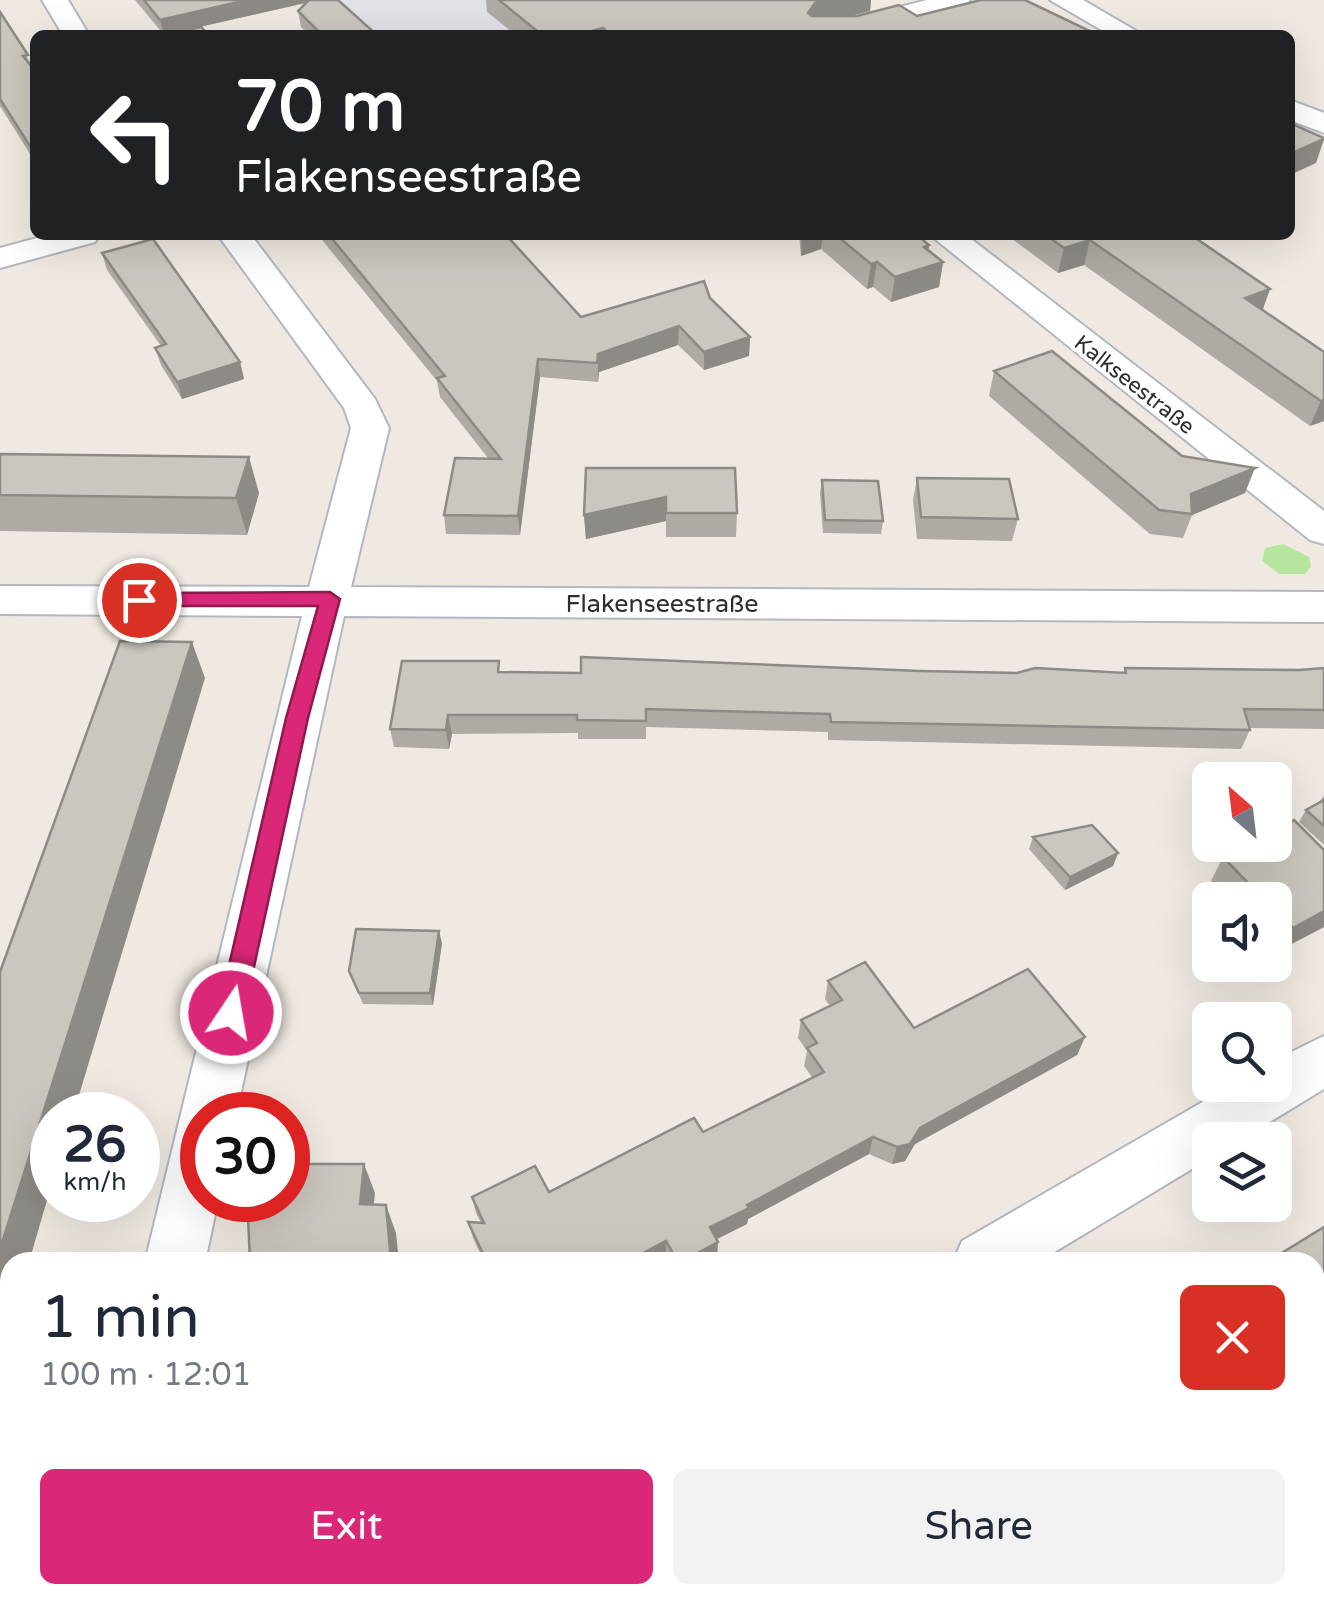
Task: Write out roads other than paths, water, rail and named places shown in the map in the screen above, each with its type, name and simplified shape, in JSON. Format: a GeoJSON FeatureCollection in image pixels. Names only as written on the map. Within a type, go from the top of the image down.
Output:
{"type":"FeatureCollection","features":[{"type":"Feature","properties":{"kind":"street"},"geometry":{"type":"LineString","coordinates":[[55,0],[73,30]]}},
{"type":"Feature","properties":{"kind":"street"},"geometry":{"type":"LineString","coordinates":[[838,30],[912,5],[956,0]]}},
{"type":"Feature","properties":{"kind":"street"},"geometry":{"type":"LineString","coordinates":[[1062,0],[1120,30]]}},
{"type":"Feature","properties":{"kind":"street"},"geometry":{"type":"LineString","coordinates":[[1295,112],[1324,124]]}},
{"type":"Feature","properties":{"kind":"street"},"geometry":{"type":"LineString","coordinates":[[0,258],[66,240]]}},
{"type":"Feature","properties":{"kind":"street"},"geometry":{"type":"LineString","coordinates":[[213,1092],[297,718],[370,428],[362,407],[238,240]]}},
{"type":"Feature","properties":{"kind":"street","name":"Kalkseestraße"},"geometry":{"type":"LineString","coordinates":[[952,240],[1324,532]]}},
{"type":"Feature","properties":{"kind":"street","name":"Flakenseestraße"},"geometry":{"type":"LineString","coordinates":[[0,600],[1324,607]]}},
{"type":"Feature","properties":{"kind":"street"},"geometry":{"type":"LineString","coordinates":[[1001,1252],[1324,1060]]}},
{"type":"Feature","properties":{"kind":"street"},"geometry":{"type":"LineString","coordinates":[[177,1252],[184,1222]]}}]}
